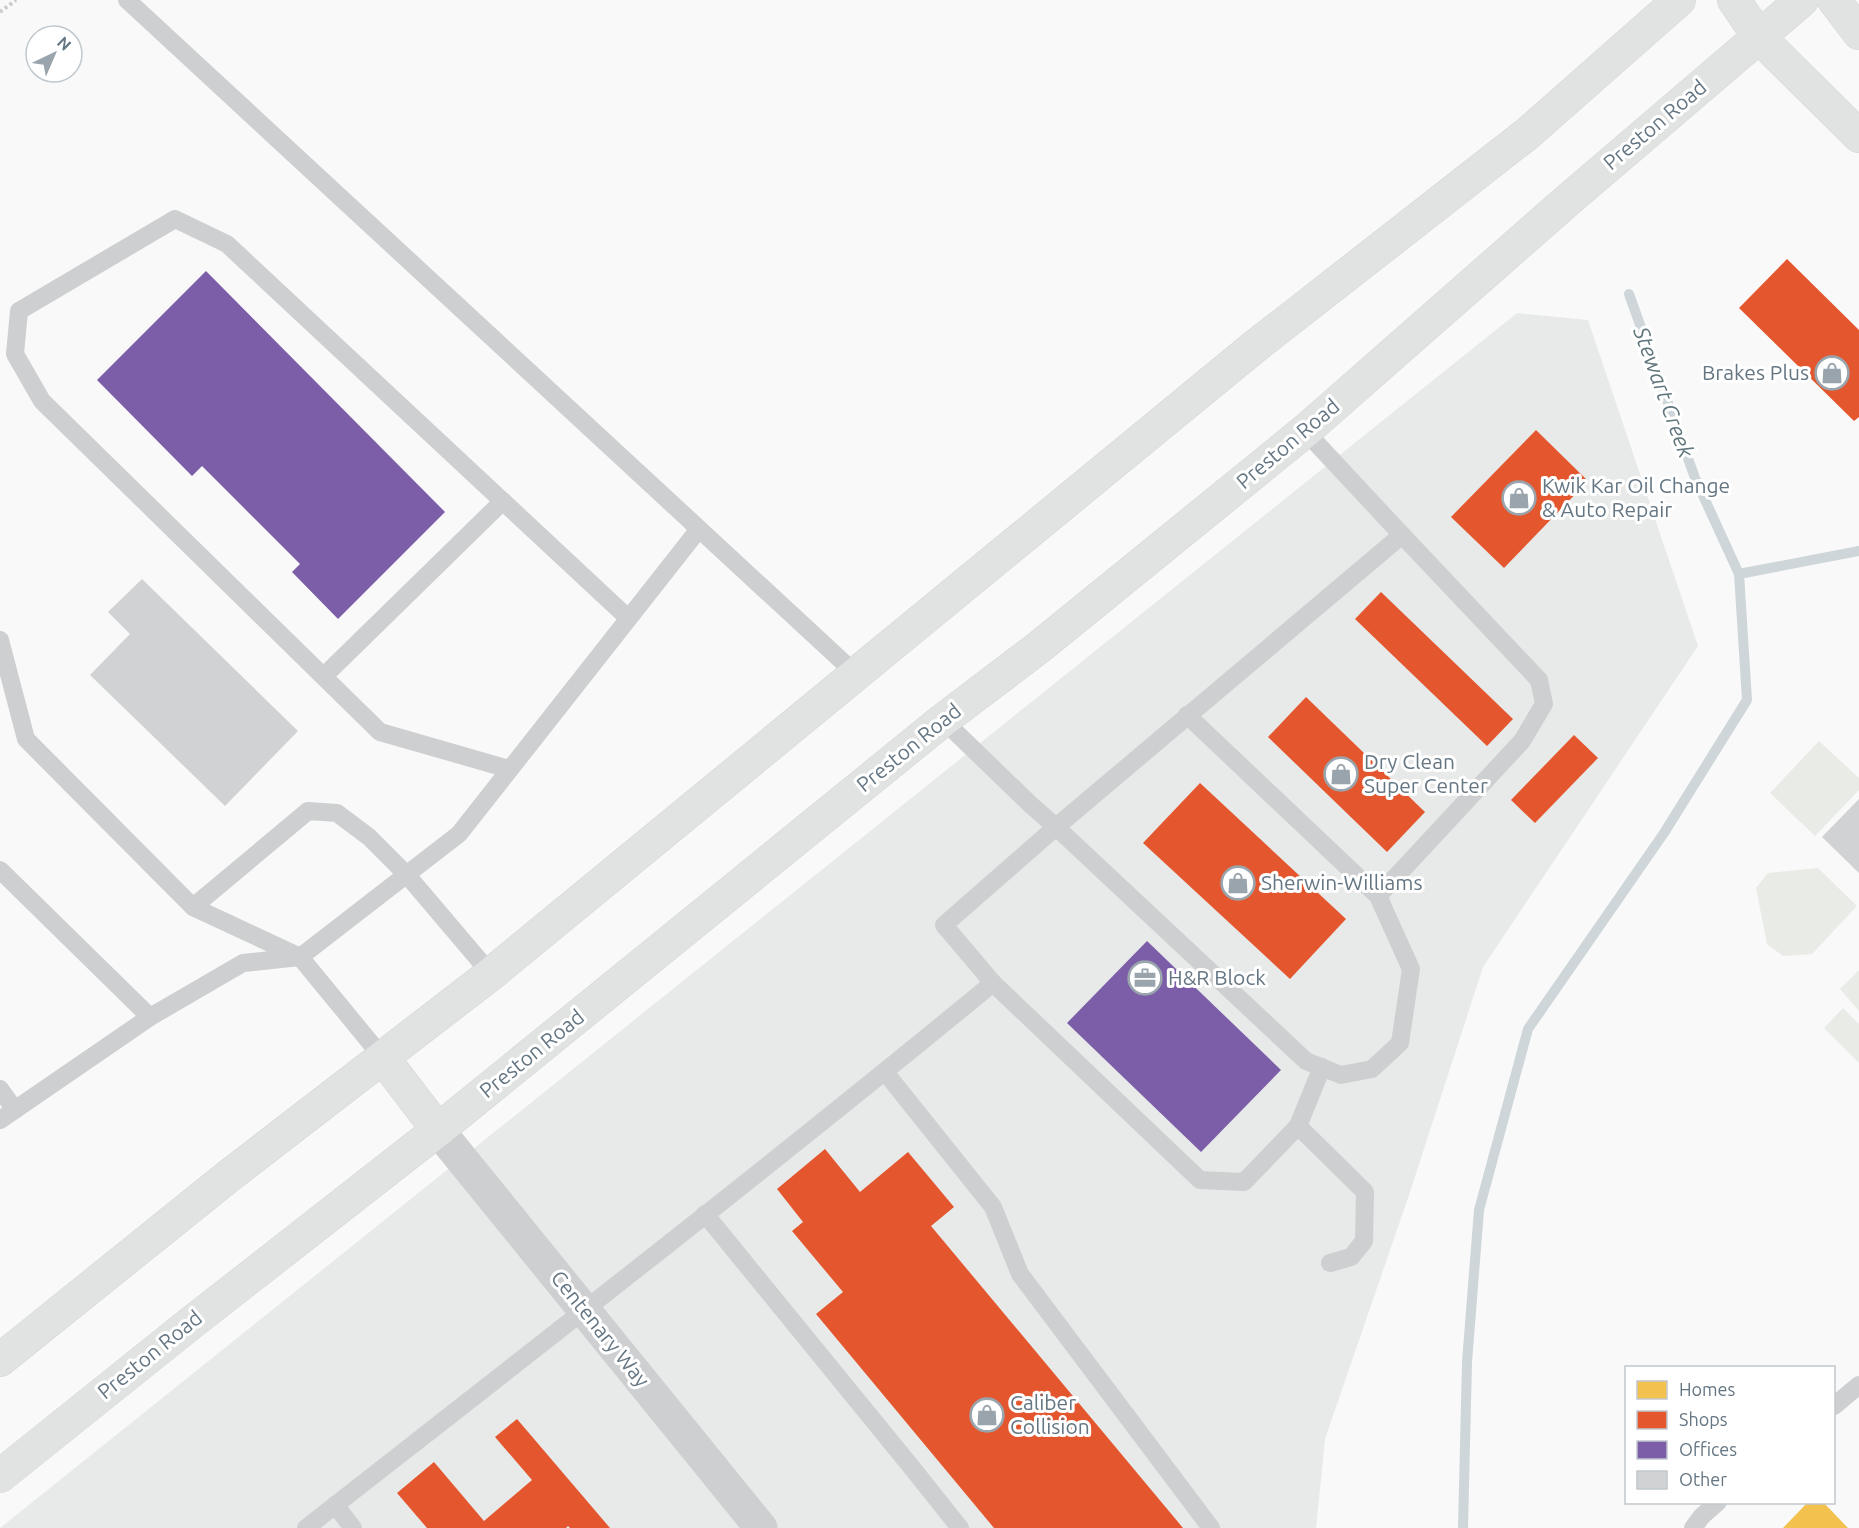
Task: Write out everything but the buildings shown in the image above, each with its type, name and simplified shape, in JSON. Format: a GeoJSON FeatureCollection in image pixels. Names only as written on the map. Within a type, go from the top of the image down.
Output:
{"type":"FeatureCollection","features":[{"type":"Feature","properties":{"kind":"main road"},"geometry":{"type":"LineString","coordinates":[[0,1360],[230,1175],[491,974],[1253,348],[1527,134],[1679,0]]}},
{"type":"Feature","properties":{"kind":"main road"},"geometry":{"type":"LineString","coordinates":[[1734,0],[1759,37],[1859,136]]}},
{"type":"Feature","properties":{"kind":"main road","name":"Preston Road"},"geometry":{"type":"LineString","coordinates":[[0,1476],[190,1323],[438,1130],[943,720],[1038,648],[1305,431],[1568,200],[1802,0]]}},
{"type":"Feature","properties":{"kind":"main road"},"geometry":{"type":"LineString","coordinates":[[1834,0],[1859,33]]}},
{"type":"Feature","properties":{"kind":"main road"},"geometry":{"type":"LineString","coordinates":[[383,1058],[438,1130]]}},
{"type":"Feature","properties":{"kind":"street","name":"Centenary Way"},"geometry":{"type":"LineString","coordinates":[[438,1130],[761,1528]]}},
{"type":"Feature","properties":{"kind":"lane"},"geometry":{"type":"LineString","coordinates":[[127,0],[856,674]]}},
{"type":"Feature","properties":{"kind":"lane"},"geometry":{"type":"LineString","coordinates":[[509,769],[380,732],[42,401],[15,354],[19,311],[175,219],[227,244],[628,618]]}},
{"type":"Feature","properties":{"kind":"lane"},"geometry":{"type":"LineString","coordinates":[[1305,431],[1539,680],[1544,704],[1522,741],[1378,896]]}},
{"type":"Feature","properties":{"kind":"lane"},"geometry":{"type":"LineString","coordinates":[[324,676],[503,501]]}},
{"type":"Feature","properties":{"kind":"lane"},"geometry":{"type":"LineString","coordinates":[[0,1089],[7,1115],[150,1017],[243,963],[300,957],[459,834],[699,528]]}},
{"type":"Feature","properties":{"kind":"lane"},"geometry":{"type":"LineString","coordinates":[[1322,1067],[1298,1126],[1244,1182],[1200,1180],[993,983],[944,925],[1187,715],[1402,535]]}},
{"type":"Feature","properties":{"kind":"lane"},"geometry":{"type":"LineString","coordinates":[[0,640],[26,739],[194,907],[300,957],[383,1058]]}},
{"type":"Feature","properties":{"kind":"lane"},"geometry":{"type":"LineString","coordinates":[[943,720],[1023,798],[1306,1060],[1341,1075],[1372,1069],[1400,1043],[1411,969],[1378,896],[1187,715]]}},
{"type":"Feature","properties":{"kind":"lane"},"geometry":{"type":"LineString","coordinates":[[194,907],[308,811],[337,813],[369,837],[407,875],[491,974]]}},
{"type":"Feature","properties":{"kind":"lane"},"geometry":{"type":"LineString","coordinates":[[0,870],[150,1017]]}},
{"type":"Feature","properties":{"kind":"lane"},"geometry":{"type":"LineString","coordinates":[[306,1528],[585,1311],[993,983]]}},
{"type":"Feature","properties":{"kind":"lane"},"geometry":{"type":"LineString","coordinates":[[885,1072],[993,1207],[1020,1274],[1211,1528]]}},
{"type":"Feature","properties":{"kind":"lane"},"geometry":{"type":"LineString","coordinates":[[1298,1126],[1365,1192],[1364,1241],[1351,1257],[1330,1263]]}},
{"type":"Feature","properties":{"kind":"lane"},"geometry":{"type":"LineString","coordinates":[[705,1214],[960,1528]]}},
{"type":"Feature","properties":{"kind":"lane"},"geometry":{"type":"LineString","coordinates":[[1835,1404],[1859,1385]]}},
{"type":"Feature","properties":{"kind":"lane"},"geometry":{"type":"LineString","coordinates":[[1693,1528],[1702,1516],[1717,1504]]}},
{"type":"Feature","properties":{"kind":"lane"},"geometry":{"type":"LineString","coordinates":[[335,1505],[353,1528]]}},
{"type":"Feature","properties":{"kind":"path"},"geometry":{"type":"LineString","coordinates":[[0,12],[16,0]]}},
{"type":"Feature","properties":{"kind":"shaded area"},"geometry":{"type":"Polygon","coordinates":[[[1517,313],[1588,320],[1698,646],[1483,967],[1409,1195],[1325,1439],[1316,1528],[0,1528],[1517,313]]]}},
{"type":"Feature","properties":{"kind":"shaded area"},"geometry":{"type":"Polygon","coordinates":[[[1819,741],[1859,778],[1859,790],[1815,836],[1770,793],[1819,741]]]}},
{"type":"Feature","properties":{"kind":"shaded area"},"geometry":{"type":"Polygon","coordinates":[[[1818,868],[1857,906],[1812,954],[1783,956],[1767,944],[1756,888],[1768,873],[1818,868]]]}},
{"type":"Feature","properties":{"kind":"shaded area"},"geometry":{"type":"Polygon","coordinates":[[[1859,970],[1859,1011],[1840,989],[1859,970]]]}},
{"type":"Feature","properties":{"kind":"shaded area"},"geometry":{"type":"Polygon","coordinates":[[[1843,1008],[1859,1024],[1859,1063],[1824,1028],[1843,1008]]]}},
{"type":"Feature","properties":{"kind":"waterway"},"geometry":{"type":"LineString","coordinates":[[1463,1528],[1467,1362],[1479,1210],[1528,1029],[1664,833],[1747,700],[1739,574],[1695,478],[1629,294]]}},
{"type":"Feature","properties":{"kind":"waterway","name":"Stewart Creek"},"geometry":{"type":"LineString","coordinates":[[1739,574],[1859,551]]}},
{"type":"Feature","properties":{"kind":"place","name":"Brakes Plus"},"geometry":{"type":"Point","coordinates":[1832,373]}},
{"type":"Feature","properties":{"kind":"place","name":"Kwik Kar Oil Change & Auto Repair"},"geometry":{"type":"Point","coordinates":[1519,498]}},
{"type":"Feature","properties":{"kind":"place","name":"Dry Clean Super Center"},"geometry":{"type":"Point","coordinates":[1341,774]}},
{"type":"Feature","properties":{"kind":"place","name":"Sherwin-Williams"},"geometry":{"type":"Point","coordinates":[1238,883]}},
{"type":"Feature","properties":{"kind":"place","name":"H&R Block"},"geometry":{"type":"Point","coordinates":[1145,978]}},
{"type":"Feature","properties":{"kind":"place","name":"Caliber Collision"},"geometry":{"type":"Point","coordinates":[987,1415]}}]}
